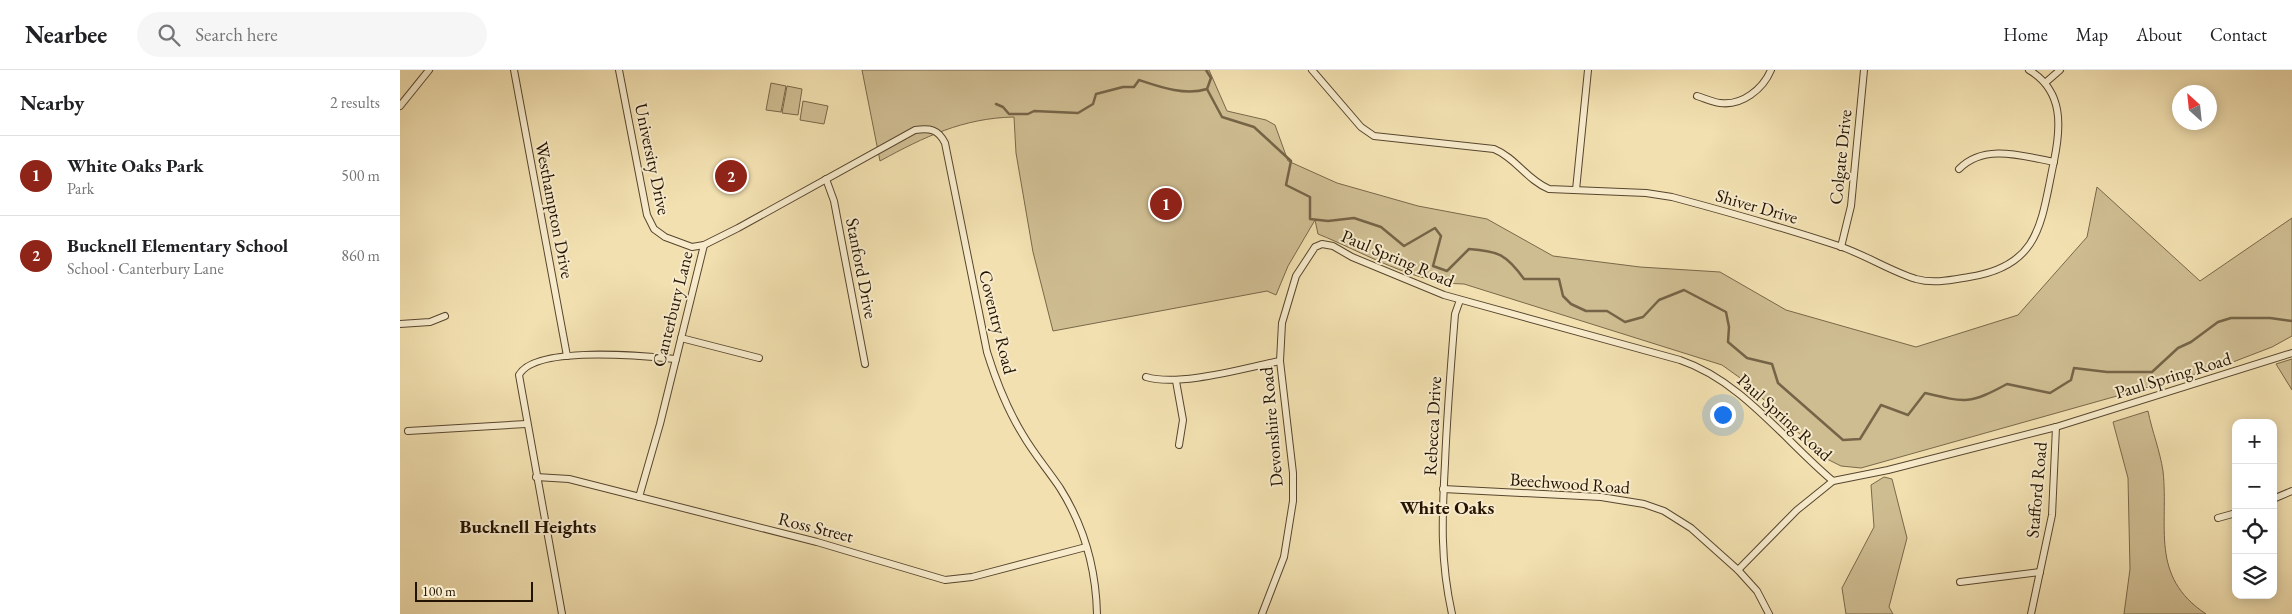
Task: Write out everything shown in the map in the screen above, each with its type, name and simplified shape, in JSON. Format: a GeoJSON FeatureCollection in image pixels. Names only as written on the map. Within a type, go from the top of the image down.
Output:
{"type":"FeatureCollection","features":[{"type":"Feature","properties":{"kind":"street"},"geometry":{"type":"LineString","coordinates":[[400,106],[429,70]]}},
{"type":"Feature","properties":{"kind":"street","name":"Westhampton Drive"},"geometry":{"type":"LineString","coordinates":[[514,70],[567,356]]}},
{"type":"Feature","properties":{"kind":"street","name":"University Drive"},"geometry":{"type":"LineString","coordinates":[[619,70],[643,200],[650,223],[660,233],[673,241],[692,247],[704,245]]}},
{"type":"Feature","properties":{"kind":"street","name":"Shiver Drive"},"geometry":{"type":"LineString","coordinates":[[1312,70],[1361,128],[1374,136],[1494,149],[1511,158],[1530,178],[1549,189],[1646,193],[1672,197],[1841,247],[1910,277],[1925,281],[1943,282],[1994,273],[2007,267],[2021,256],[2034,239],[2040,224],[2060,130],[2056,103],[2044,83],[2029,70]]}},
{"type":"Feature","properties":{"kind":"street"},"geometry":{"type":"LineString","coordinates":[[1576,190],[1588,70]]}},
{"type":"Feature","properties":{"kind":"street"},"geometry":{"type":"LineString","coordinates":[[1697,96],[1720,103],[1738,101],[1757,90],[1771,70]]}},
{"type":"Feature","properties":{"kind":"street","name":"Colgate Drive"},"geometry":{"type":"LineString","coordinates":[[1841,247],[1853,192],[1864,70]]}},
{"type":"Feature","properties":{"kind":"street"},"geometry":{"type":"LineString","coordinates":[[2044,83],[2060,70]]}},
{"type":"Feature","properties":{"kind":"street","name":"Coventry Road"},"geometry":{"type":"LineString","coordinates":[[915,130],[931,129],[938,132],[945,143],[981,331],[996,380],[1022,434],[1070,505],[1086,547],[1095,582],[1097,614]]}},
{"type":"Feature","properties":{"kind":"street","name":"Canterbury Lane"},"geometry":{"type":"LineString","coordinates":[[639,497],[704,245],[915,130]]}},
{"type":"Feature","properties":{"kind":"street"},"geometry":{"type":"LineString","coordinates":[[1959,169],[1970,159],[1990,154],[2017,155],[2054,162]]}},
{"type":"Feature","properties":{"kind":"street","name":"Stanford Drive"},"geometry":{"type":"LineString","coordinates":[[826,179],[834,201],[865,364]]}},
{"type":"Feature","properties":{"kind":"street","name":"Paul Spring Road"},"geometry":{"type":"LineString","coordinates":[[1322,244],[1333,246],[1352,257],[1460,300],[1662,355],[1702,368],[1737,392],[1833,481],[1888,470],[2056,426],[2292,352]]}},
{"type":"Feature","properties":{"kind":"street","name":"Devonshire Road"},"geometry":{"type":"LineString","coordinates":[[1262,614],[1284,557],[1293,501],[1293,473],[1280,361],[1282,323],[1289,295],[1306,258],[1312,249],[1322,244]]}},
{"type":"Feature","properties":{"kind":"street","name":"Rebecca Drive"},"geometry":{"type":"LineString","coordinates":[[1452,614],[1442,553],[1443,490],[1455,314],[1460,300]]}},
{"type":"Feature","properties":{"kind":"street"},"geometry":{"type":"LineString","coordinates":[[400,324],[430,322],[445,316]]}},
{"type":"Feature","properties":{"kind":"street"},"geometry":{"type":"LineString","coordinates":[[681,338],[758,358]]}},
{"type":"Feature","properties":{"kind":"street"},"geometry":{"type":"LineString","coordinates":[[562,614],[518,380],[522,370],[531,364],[567,356],[589,354],[676,359]]}},
{"type":"Feature","properties":{"kind":"street"},"geometry":{"type":"LineString","coordinates":[[1146,377],[1156,380],[1176,381],[1280,361]]}},
{"type":"Feature","properties":{"kind":"street"},"geometry":{"type":"LineString","coordinates":[[1176,381],[1183,420],[1179,445]]}},
{"type":"Feature","properties":{"kind":"street"},"geometry":{"type":"LineString","coordinates":[[408,431],[526,424]]}},
{"type":"Feature","properties":{"kind":"street","name":"Stafford Road"},"geometry":{"type":"LineString","coordinates":[[2031,614],[2052,515],[2056,426]]}},
{"type":"Feature","properties":{"kind":"street","name":"Ross Street"},"geometry":{"type":"LineString","coordinates":[[536,477],[569,478],[816,542],[945,580],[972,577],[1086,547]]}},
{"type":"Feature","properties":{"kind":"street"},"geometry":{"type":"LineString","coordinates":[[1738,570],[1796,510],[1833,481]]}},
{"type":"Feature","properties":{"kind":"street","name":"Beechwood Road"},"geometry":{"type":"LineString","coordinates":[[1443,490],[1601,497],[1644,504],[1664,511],[1682,521],[1738,570],[1757,591],[1769,614]]}},
{"type":"Feature","properties":{"kind":"street"},"geometry":{"type":"LineString","coordinates":[[2277,497],[2292,491]]}},
{"type":"Feature","properties":{"kind":"street"},"geometry":{"type":"LineString","coordinates":[[2218,518],[2232,514]]}},
{"type":"Feature","properties":{"kind":"street"},"geometry":{"type":"LineString","coordinates":[[1960,582],[2040,572]]}},
{"type":"Feature","properties":{"kind":"shaded area"},"geometry":{"type":"Polygon","coordinates":[[[862,70],[1209,70],[1227,111],[1266,120],[1275,125],[1288,161],[1337,183],[1418,206],[1487,219],[1553,256],[1640,267],[1720,272],[1786,310],[1916,347],[2018,315],[2087,237],[2097,187],[2200,281],[2292,218],[2292,336],[2272,347],[2220,367],[1861,468],[1841,466],[1825,458],[1743,380],[1722,365],[1464,284],[1446,283],[1408,273],[1318,234],[1315,220],[1288,266],[1276,295],[1267,291],[1053,331],[1033,252],[1016,153],[1014,117],[978,121],[944,130],[880,161],[862,70]]]}},
{"type":"Feature","properties":{"kind":"shaded area"},"geometry":{"type":"Polygon","coordinates":[[[771,83],[786,86],[781,112],[766,110],[771,83]]]}},
{"type":"Feature","properties":{"kind":"shaded area"},"geometry":{"type":"Polygon","coordinates":[[[787,86],[802,89],[798,115],[782,113],[787,86]]]}},
{"type":"Feature","properties":{"kind":"shaded area"},"geometry":{"type":"Polygon","coordinates":[[[803,101],[828,106],[824,124],[800,120],[803,101]]]}},
{"type":"Feature","properties":{"kind":"shaded area"},"geometry":{"type":"Polygon","coordinates":[[[2292,359],[2292,390],[2276,364],[2292,359]]]}},
{"type":"Feature","properties":{"kind":"shaded area"},"geometry":{"type":"Polygon","coordinates":[[[2148,411],[2163,471],[2165,549],[2169,567],[2176,584],[2188,599],[2206,614],[2124,614],[2130,569],[2128,478],[2113,422],[2148,411]]]}},
{"type":"Feature","properties":{"kind":"shaded area"},"geometry":{"type":"Polygon","coordinates":[[[1884,477],[1892,479],[1907,538],[1889,607],[1893,614],[1846,614],[1842,588],[1874,527],[1871,485],[1884,477]]]}},
{"type":"Feature","properties":{"kind":"waterway"},"geometry":{"type":"LineString","coordinates":[[1206,70],[1211,78],[1207,89],[1222,117],[1254,127],[1291,161],[1286,185],[1310,197],[1310,219],[1328,221],[1354,218],[1381,227],[1404,246],[1435,228],[1441,236],[1433,266],[1447,271],[1469,249],[1501,255],[1512,264],[1524,279],[1559,279],[1563,296],[1571,304],[1586,311],[1607,311],[1625,322],[1643,317],[1659,300],[1684,290],[1726,312],[1729,327],[1728,342],[1747,358],[1772,364],[1778,383],[1843,440],[1860,439],[1881,405],[1908,415],[1925,393],[1950,399],[1968,400],[2007,384],[2050,393],[2071,380],[2074,368],[2107,372],[2152,372],[2178,348],[2191,342],[2218,322],[2231,318],[2270,318],[2292,321]]}},
{"type":"Feature","properties":{"kind":"waterway"},"geometry":{"type":"LineString","coordinates":[[996,104],[1003,107],[1009,114],[1028,114],[1034,111],[1078,113],[1093,104],[1096,94],[1123,87],[1134,87],[1139,80],[1181,91],[1190,92],[1207,89]]}},
{"type":"Feature","properties":{"kind":"place","name":"Bucknell Elementary School"},"geometry":{"type":"Point","coordinates":[731,176]}},
{"type":"Feature","properties":{"kind":"place","name":"White Oaks Park"},"geometry":{"type":"Point","coordinates":[1166,204]}},
{"type":"Feature","properties":{"kind":"district","name":"White Oaks"},"geometry":{"type":"Point","coordinates":[1447,507]}},
{"type":"Feature","properties":{"kind":"district","name":"Bucknell Heights"},"geometry":{"type":"Point","coordinates":[528,526]}}]}
